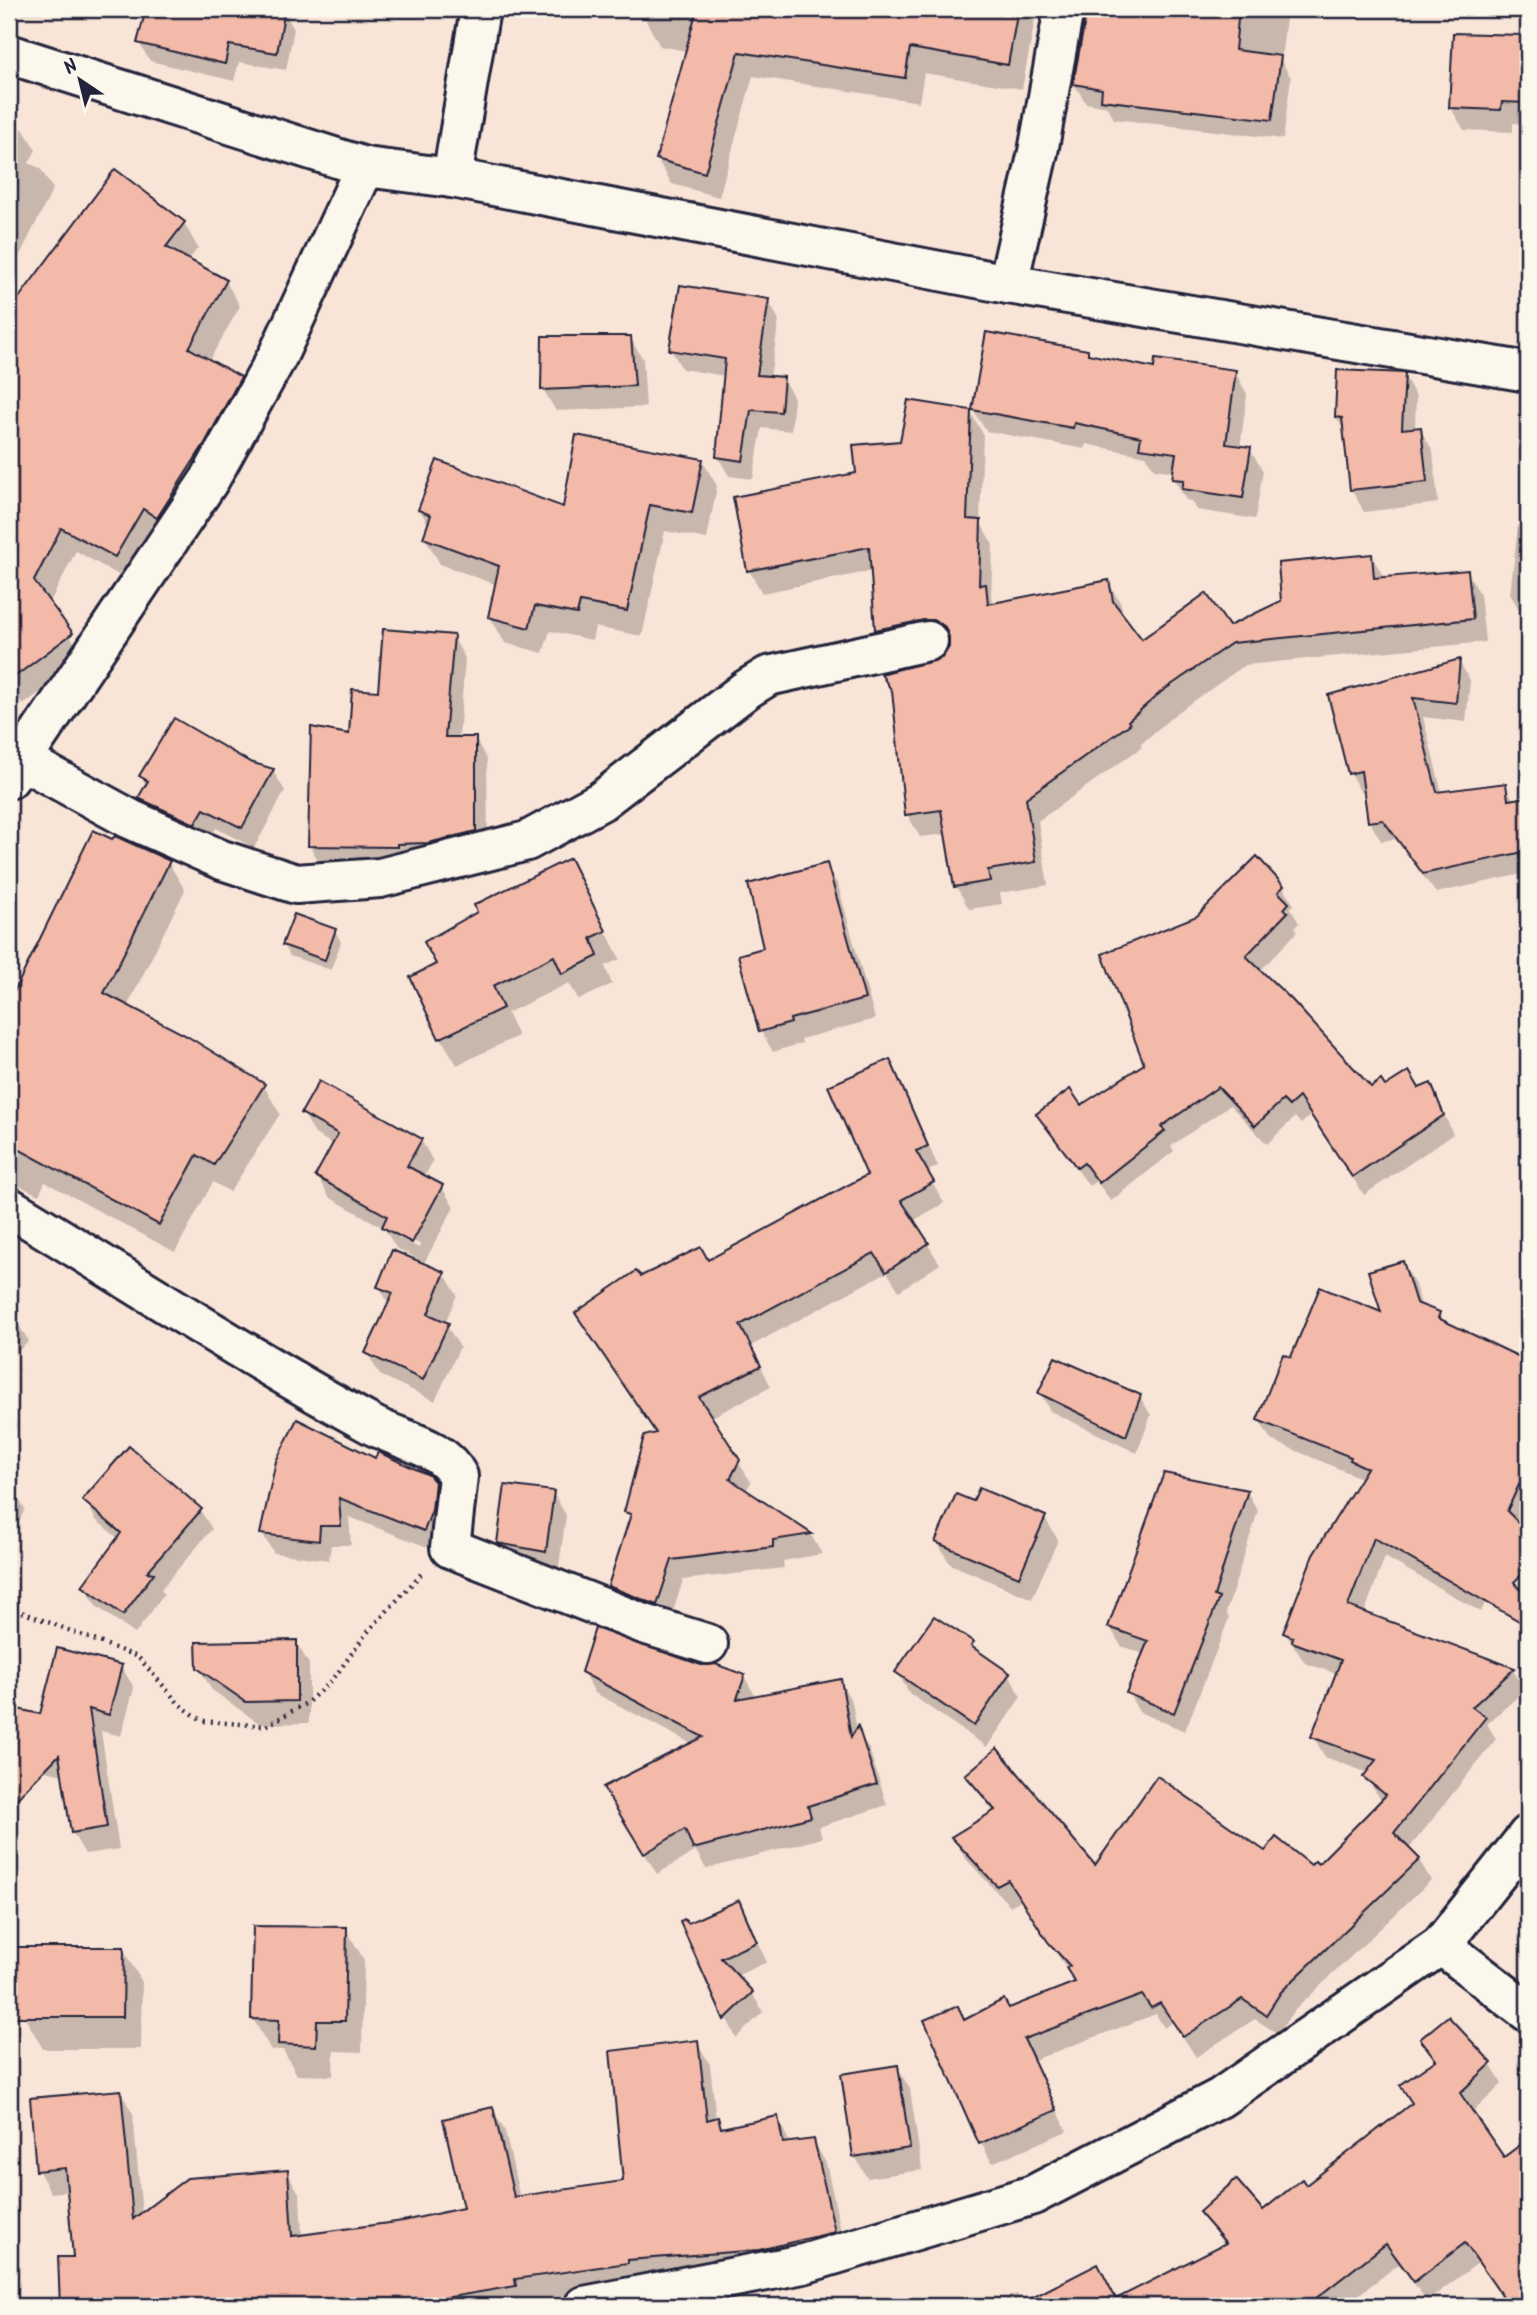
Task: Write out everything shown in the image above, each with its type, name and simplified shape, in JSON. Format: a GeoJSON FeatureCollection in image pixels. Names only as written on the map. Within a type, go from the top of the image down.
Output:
{"type":"FeatureCollection","features":[{"type":"Feature","properties":{"kind":"street"},"geometry":{"type":"LineString","coordinates":[[452,178],[480,9]]}},
{"type":"Feature","properties":{"kind":"street"},"geometry":{"type":"LineString","coordinates":[[1008,284],[1038,152],[1064,9]]}},
{"type":"Feature","properties":{"kind":"street"},"geometry":{"type":"LineString","coordinates":[[9,54],[365,167],[452,178],[1008,284],[1528,372]]}},
{"type":"Feature","properties":{"kind":"street"},"geometry":{"type":"LineString","coordinates":[[365,167],[278,355],[210,479],[13,764],[222,860],[296,884],[380,878],[527,841],[601,801],[747,689],[768,676],[928,640]]}},
{"type":"Feature","properties":{"kind":"street"},"geometry":{"type":"LineString","coordinates":[[9,1207],[290,1378],[377,1428],[444,1457],[458,1476],[450,1548],[644,1624],[708,1644]]}},
{"type":"Feature","properties":{"kind":"street"},"geometry":{"type":"LineString","coordinates":[[584,2306],[803,2264],[1033,2195],[1220,2098],[1441,1945],[1528,1835]]}},
{"type":"Feature","properties":{"kind":"street"},"geometry":{"type":"LineString","coordinates":[[1441,1945],[1528,2012]]}},
{"type":"Feature","properties":{"kind":"path"},"geometry":{"type":"LineString","coordinates":[[9,1607],[138,1657],[180,1704],[202,1721],[267,1726],[308,1702],[334,1678],[365,1635],[397,1598],[450,1548]]}},
{"type":"Feature","properties":{"kind":"building"},"geometry":{"type":"Polygon","coordinates":[[[146,9],[285,9],[277,53],[229,45],[225,64],[137,43],[146,9]]]}},
{"type":"Feature","properties":{"kind":"building"},"geometry":{"type":"Polygon","coordinates":[[[697,9],[1018,9],[1008,65],[910,48],[905,78],[739,52],[705,173],[656,159],[697,9]]]}},
{"type":"Feature","properties":{"kind":"building"},"geometry":{"type":"Polygon","coordinates":[[[1087,9],[1239,9],[1235,50],[1281,56],[1272,120],[1101,100],[1102,89],[1073,84],[1087,9]]]}},
{"type":"Feature","properties":{"kind":"building"},"geometry":{"type":"Polygon","coordinates":[[[1453,33],[1522,35],[1521,54],[1528,54],[1528,103],[1502,102],[1501,110],[1449,108],[1453,33]]]}},
{"type":"Feature","properties":{"kind":"building"},"geometry":{"type":"Polygon","coordinates":[[[115,169],[185,222],[166,247],[227,280],[189,348],[241,377],[205,443],[157,518],[143,509],[115,557],[61,528],[34,581],[73,633],[9,681],[9,311],[115,169]]]}},
{"type":"Feature","properties":{"kind":"building"},"geometry":{"type":"Polygon","coordinates":[[[680,285],[769,299],[757,375],[784,377],[781,412],[751,410],[743,461],[716,457],[725,359],[669,350],[680,285]]]}},
{"type":"Feature","properties":{"kind":"building"},"geometry":{"type":"Polygon","coordinates":[[[986,332],[1088,350],[1088,354],[1154,368],[1155,359],[1236,370],[1226,444],[1251,447],[1243,498],[1182,489],[1184,480],[1172,479],[1176,453],[1139,448],[1141,437],[1074,423],[1073,428],[972,410],[986,332]]]}},
{"type":"Feature","properties":{"kind":"building"},"geometry":{"type":"Polygon","coordinates":[[[542,336],[631,336],[635,386],[541,390],[542,336]]]}},
{"type":"Feature","properties":{"kind":"building"},"geometry":{"type":"Polygon","coordinates":[[[1337,370],[1405,373],[1402,429],[1421,427],[1427,482],[1350,490],[1342,418],[1335,417],[1337,370]]]}},
{"type":"Feature","properties":{"kind":"building"},"geometry":{"type":"Polygon","coordinates":[[[908,400],[971,410],[967,519],[981,520],[979,585],[986,584],[988,604],[1109,580],[1113,601],[1142,639],[1206,593],[1229,626],[1281,601],[1278,563],[1372,554],[1374,578],[1468,570],[1473,619],[1232,643],[1161,692],[1128,721],[1130,724],[1026,798],[1036,862],[988,870],[990,881],[954,887],[941,810],[905,815],[892,691],[881,674],[942,658],[949,647],[945,627],[935,620],[924,620],[875,630],[869,547],[747,571],[733,497],[856,473],[853,445],[900,441],[908,400]]]}},
{"type":"Feature","properties":{"kind":"building"},"geometry":{"type":"Polygon","coordinates":[[[576,435],[703,459],[692,513],[650,505],[627,611],[580,602],[577,614],[535,606],[529,628],[488,617],[499,566],[423,538],[431,515],[418,510],[437,460],[563,507],[576,435]]]}},
{"type":"Feature","properties":{"kind":"building"},"geometry":{"type":"Polygon","coordinates":[[[383,629],[454,635],[445,737],[476,737],[476,831],[428,843],[397,844],[397,847],[308,846],[311,727],[349,734],[352,689],[378,691],[383,629]]]}},
{"type":"Feature","properties":{"kind":"building"},"geometry":{"type":"Polygon","coordinates":[[[1460,659],[1456,703],[1413,698],[1437,792],[1506,783],[1508,800],[1528,797],[1528,851],[1423,874],[1383,820],[1368,822],[1361,771],[1348,774],[1328,695],[1460,659]]]}},
{"type":"Feature","properties":{"kind":"building"},"geometry":{"type":"Polygon","coordinates":[[[174,718],[250,762],[274,769],[242,828],[204,809],[195,824],[138,798],[148,781],[139,776],[174,718]]]}},
{"type":"Feature","properties":{"kind":"building"},"geometry":{"type":"Polygon","coordinates":[[[93,830],[112,839],[115,836],[170,861],[104,993],[187,1036],[265,1084],[214,1165],[197,1155],[159,1225],[9,1144],[9,1002],[93,830]]]}},
{"type":"Feature","properties":{"kind":"building"},"geometry":{"type":"Polygon","coordinates":[[[1257,856],[1284,886],[1278,892],[1289,903],[1284,909],[1288,912],[1246,956],[1292,1000],[1371,1087],[1381,1080],[1385,1086],[1409,1071],[1419,1088],[1431,1083],[1444,1115],[1352,1177],[1299,1097],[1289,1106],[1283,1100],[1255,1126],[1218,1087],[1161,1127],[1165,1131],[1099,1183],[1084,1163],[1077,1168],[1036,1114],[1070,1089],[1081,1105],[1144,1064],[1102,954],[1197,916],[1257,856]]]}},
{"type":"Feature","properties":{"kind":"building"},"geometry":{"type":"Polygon","coordinates":[[[570,858],[606,931],[591,938],[598,956],[562,974],[554,956],[493,986],[503,1008],[439,1039],[410,977],[436,964],[424,942],[477,912],[474,905],[570,858]]]}},
{"type":"Feature","properties":{"kind":"building"},"geometry":{"type":"Polygon","coordinates":[[[827,863],[865,999],[790,1019],[791,1023],[759,1032],[738,955],[763,948],[748,884],[827,863]]]}},
{"type":"Feature","properties":{"kind":"building"},"geometry":{"type":"Polygon","coordinates":[[[294,914],[336,929],[325,960],[282,945],[294,914]]]}},
{"type":"Feature","properties":{"kind":"building"},"geometry":{"type":"Polygon","coordinates":[[[890,1059],[928,1146],[916,1151],[934,1182],[901,1200],[929,1243],[886,1272],[874,1253],[740,1325],[761,1366],[699,1397],[740,1460],[730,1479],[812,1534],[773,1540],[773,1547],[672,1560],[657,1605],[608,1586],[631,1514],[624,1512],[644,1436],[656,1433],[575,1313],[636,1271],[641,1276],[701,1247],[708,1260],[867,1175],[828,1086],[890,1059]]]}},
{"type":"Feature","properties":{"kind":"building"},"geometry":{"type":"Polygon","coordinates":[[[319,1081],[422,1139],[407,1166],[443,1185],[412,1243],[382,1227],[387,1216],[315,1176],[338,1134],[301,1113],[319,1081]]]}},
{"type":"Feature","properties":{"kind":"building"},"geometry":{"type":"Polygon","coordinates":[[[392,1250],[445,1272],[428,1314],[449,1323],[423,1380],[365,1353],[393,1293],[377,1287],[392,1250]]]}},
{"type":"Feature","properties":{"kind":"building"},"geometry":{"type":"Polygon","coordinates":[[[1403,1261],[1416,1303],[1440,1312],[1438,1318],[1528,1361],[1528,1465],[1507,1511],[1528,1532],[1528,1568],[1514,1582],[1528,1599],[1528,1626],[1374,1538],[1348,1606],[1515,1668],[1472,1707],[1486,1717],[1394,1833],[1420,1859],[1281,1992],[1266,2015],[1242,1999],[1183,2037],[1160,2003],[1151,2008],[1142,1995],[1024,2039],[1057,2110],[979,2144],[924,2020],[958,2006],[964,2020],[1004,1999],[1009,2008],[1075,1982],[1066,1968],[1070,1966],[1048,1942],[1008,1880],[997,1886],[951,1837],[995,1810],[965,1775],[997,1748],[1095,1865],[1157,1776],[1265,1851],[1276,1837],[1311,1865],[1315,1861],[1318,1864],[1386,1795],[1363,1777],[1376,1760],[1311,1737],[1341,1660],[1292,1642],[1293,1637],[1283,1633],[1313,1555],[1367,1468],[1350,1460],[1351,1457],[1257,1420],[1283,1354],[1291,1357],[1320,1287],[1381,1312],[1368,1271],[1403,1261]]]}},
{"type":"Feature","properties":{"kind":"building"},"geometry":{"type":"Polygon","coordinates":[[[1055,1357],[1141,1395],[1126,1436],[1038,1393],[1055,1357]]]}},
{"type":"Feature","properties":{"kind":"building"},"geometry":{"type":"Polygon","coordinates":[[[297,1419],[375,1458],[378,1452],[429,1475],[435,1482],[432,1510],[424,1531],[339,1498],[341,1526],[320,1526],[319,1541],[260,1534],[276,1461],[297,1419]]]}},
{"type":"Feature","properties":{"kind":"building"},"geometry":{"type":"Polygon","coordinates":[[[129,1446],[202,1509],[147,1572],[154,1573],[123,1615],[82,1586],[121,1533],[82,1500],[129,1446]]]}},
{"type":"Feature","properties":{"kind":"building"},"geometry":{"type":"Polygon","coordinates":[[[1164,1473],[1248,1490],[1214,1596],[1219,1598],[1174,1713],[1126,1693],[1148,1641],[1108,1627],[1164,1473]]]}},
{"type":"Feature","properties":{"kind":"building"},"geometry":{"type":"Polygon","coordinates":[[[505,1485],[554,1491],[546,1552],[497,1543],[505,1485]]]}},
{"type":"Feature","properties":{"kind":"building"},"geometry":{"type":"Polygon","coordinates":[[[979,1488],[1046,1516],[1019,1577],[935,1542],[956,1494],[973,1501],[979,1488]]]}},
{"type":"Feature","properties":{"kind":"building"},"geometry":{"type":"Polygon","coordinates":[[[934,1616],[974,1642],[971,1646],[1010,1673],[974,1726],[895,1672],[934,1616]]]}},
{"type":"Feature","properties":{"kind":"building"},"geometry":{"type":"Polygon","coordinates":[[[595,1628],[701,1665],[715,1664],[745,1675],[737,1699],[841,1679],[851,1737],[858,1726],[877,1784],[808,1806],[811,1817],[693,1849],[685,1829],[644,1854],[603,1787],[703,1737],[581,1672],[595,1628]]]}},
{"type":"Feature","properties":{"kind":"building"},"geometry":{"type":"Polygon","coordinates":[[[297,1640],[297,1701],[246,1702],[197,1668],[196,1642],[297,1640]]]}},
{"type":"Feature","properties":{"kind":"building"},"geometry":{"type":"Polygon","coordinates":[[[57,1648],[122,1665],[109,1715],[89,1709],[107,1827],[71,1833],[59,1755],[9,1807],[9,1707],[40,1714],[57,1648]]]}},
{"type":"Feature","properties":{"kind":"building"},"geometry":{"type":"Polygon","coordinates":[[[739,1900],[757,1942],[721,1958],[753,1992],[724,2020],[680,1922],[684,1919],[688,1923],[739,1900]]]}},
{"type":"Feature","properties":{"kind":"building"},"geometry":{"type":"Polygon","coordinates":[[[253,1926],[347,1927],[345,2021],[317,2021],[316,2046],[278,2044],[279,2020],[251,2019],[253,1926]]]}},
{"type":"Feature","properties":{"kind":"building"},"geometry":{"type":"Polygon","coordinates":[[[9,1947],[124,1947],[123,2017],[9,2017],[9,1947]]]}},
{"type":"Feature","properties":{"kind":"building"},"geometry":{"type":"Polygon","coordinates":[[[1448,2016],[1492,2063],[1460,2093],[1504,2157],[1528,2139],[1528,2306],[1509,2306],[1465,2243],[1414,2282],[1386,2244],[1306,2306],[1016,2306],[1098,2264],[1116,2299],[1226,2243],[1199,2212],[1236,2179],[1263,2210],[1302,2179],[1306,2185],[1412,2103],[1400,2085],[1436,2060],[1420,2039],[1448,2016]]]}},
{"type":"Feature","properties":{"kind":"building"},"geometry":{"type":"Polygon","coordinates":[[[698,2040],[707,2120],[718,2117],[721,2128],[778,2116],[783,2143],[814,2139],[835,2232],[759,2250],[628,2260],[628,2263],[515,2279],[516,2286],[397,2306],[60,2306],[58,2257],[73,2257],[65,2168],[36,2171],[30,2098],[121,2090],[133,2219],[187,2178],[288,2170],[292,2236],[403,2221],[463,2208],[443,2119],[493,2107],[514,2197],[623,2181],[610,2051],[698,2040]]]}},
{"type":"Feature","properties":{"kind":"building"},"geometry":{"type":"Polygon","coordinates":[[[898,2065],[910,2148],[853,2157],[841,2074],[898,2065]]]}}]}
